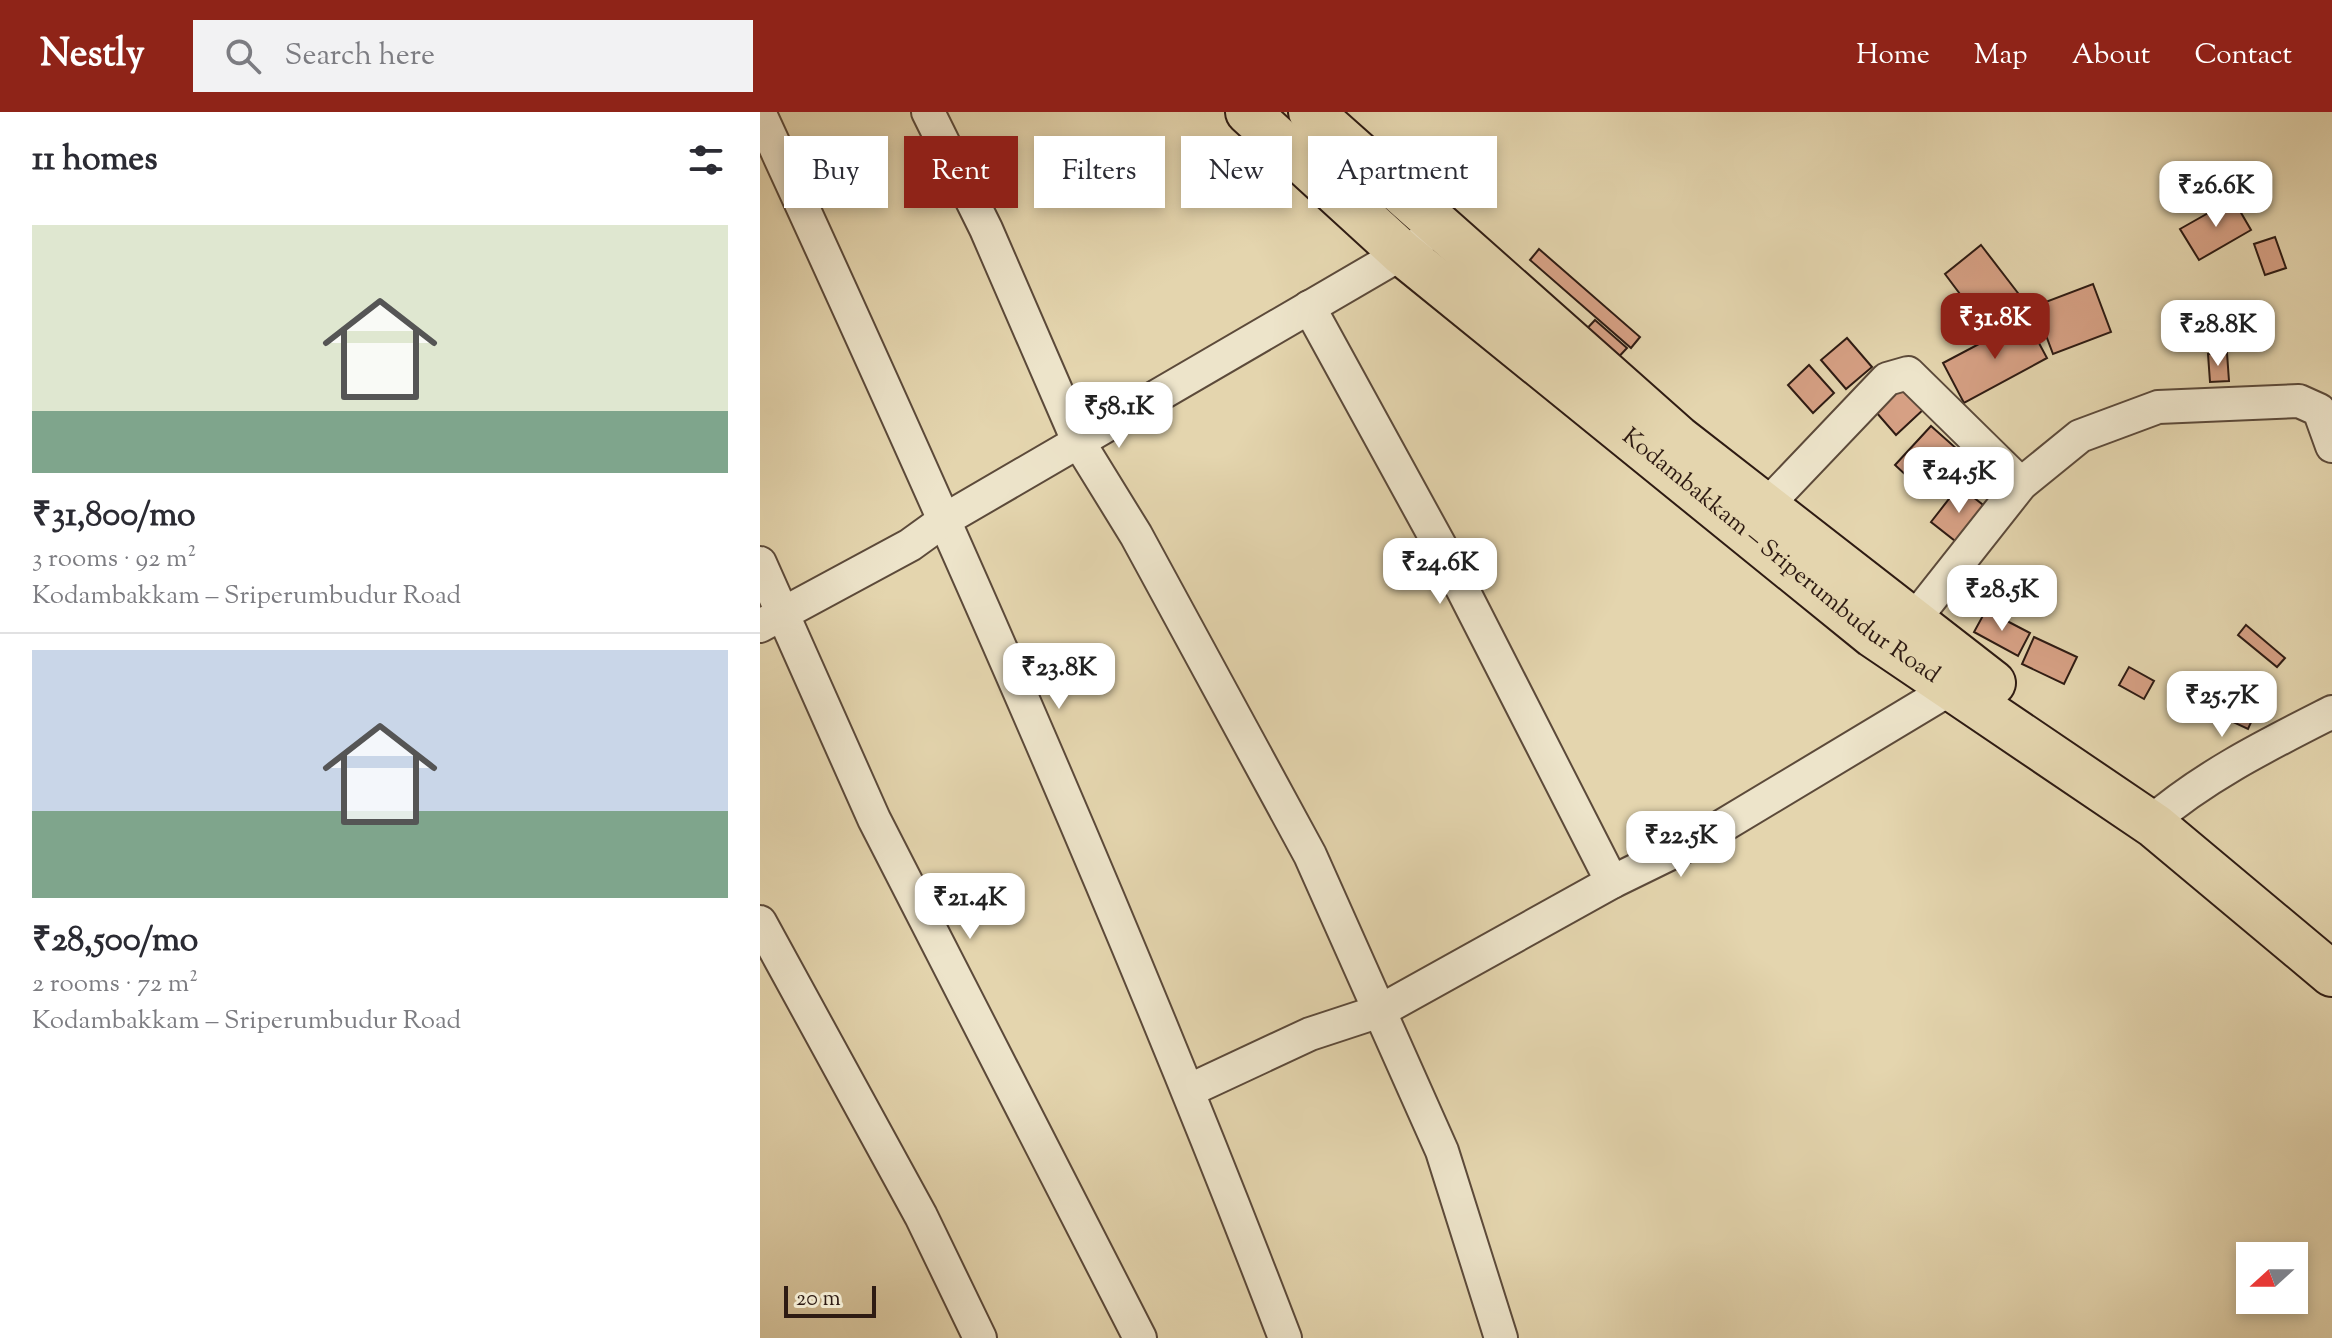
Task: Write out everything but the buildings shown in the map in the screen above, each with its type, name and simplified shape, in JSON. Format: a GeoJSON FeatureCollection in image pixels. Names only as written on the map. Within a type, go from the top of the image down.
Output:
{"type":"FeatureCollection","features":[{"type":"Feature","properties":{"kind":"main road","name":"Kodambakkam – Sriperumbudur Road"},"geometry":{"type":"LineString","coordinates":[[1248,112],[1402,253],[1873,635],[1950,689],[2162,813],[2332,974]]}},
{"type":"Feature","properties":{"kind":"main road","name":"Kodambakkam – Sriperumbudur Road"},"geometry":{"type":"LineString","coordinates":[[1311,112],[1678,438],[1971,668],[2162,813],[2332,936]]}},
{"type":"Feature","properties":{"kind":"street"},"geometry":{"type":"LineString","coordinates":[[928,112],[986,229],[1078,441],[1136,535],[1310,855],[1442,1151],[1501,1338]]}},
{"type":"Feature","properties":{"kind":"street"},"geometry":{"type":"LineString","coordinates":[[760,114],[946,519],[1190,1090],[1285,1338]]}},
{"type":"Feature","properties":{"kind":"street"},"geometry":{"type":"LineString","coordinates":[[771,620],[910,545],[946,519],[1427,239],[1439,225]]}},
{"type":"Feature","properties":{"kind":"street"},"geometry":{"type":"LineString","coordinates":[[1309,307],[1444,553],[1612,882]]}},
{"type":"Feature","properties":{"kind":"street"},"geometry":{"type":"LineString","coordinates":[[1765,507],[1887,379],[1908,373],[2021,484]]}},
{"type":"Feature","properties":{"kind":"street"},"geometry":{"type":"LineString","coordinates":[[1912,622],[2021,484],[2080,436],[2158,407],[2299,401],[2319,410],[2332,446]]}},
{"type":"Feature","properties":{"kind":"street"},"geometry":{"type":"LineString","coordinates":[[760,563],[771,620],[1140,1338]]}},
{"type":"Feature","properties":{"kind":"street"},"geometry":{"type":"LineString","coordinates":[[1190,1090],[1310,1034],[1380,1011],[1612,882],[1704,837],[1950,689]]}},
{"type":"Feature","properties":{"kind":"street"},"geometry":{"type":"LineString","coordinates":[[2162,813],[2253,753],[2332,712]]}},
{"type":"Feature","properties":{"kind":"street"},"geometry":{"type":"LineString","coordinates":[[760,922],[921,1216],[980,1338]]}}]}
